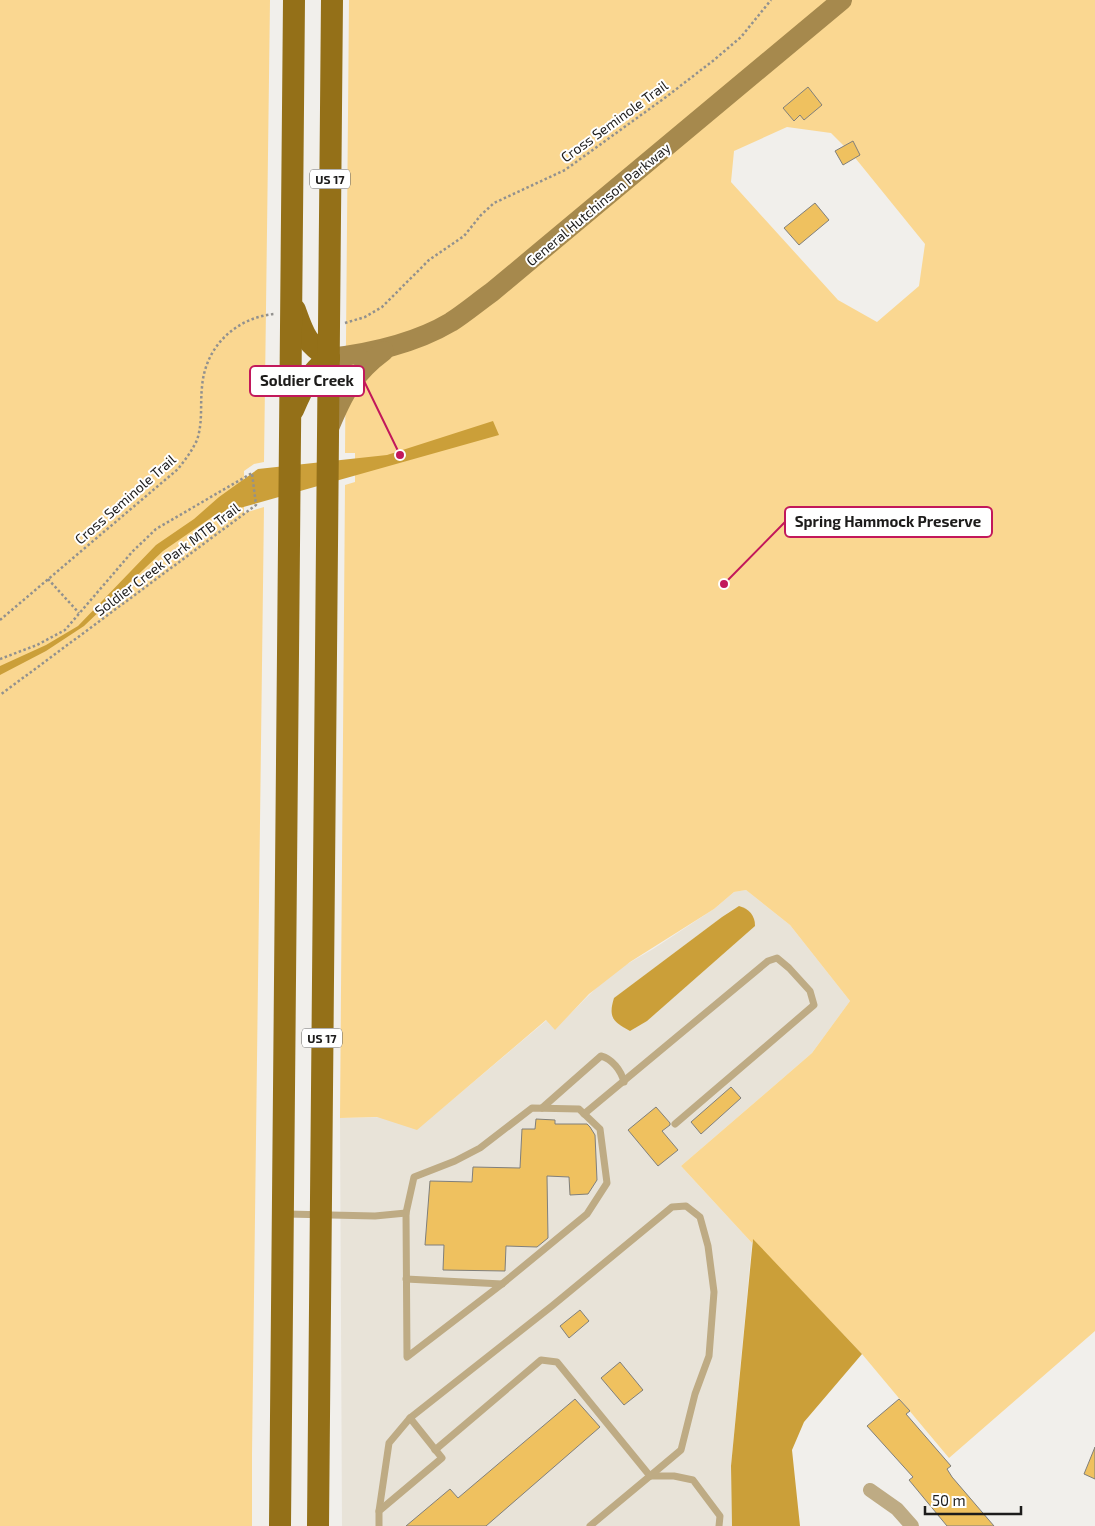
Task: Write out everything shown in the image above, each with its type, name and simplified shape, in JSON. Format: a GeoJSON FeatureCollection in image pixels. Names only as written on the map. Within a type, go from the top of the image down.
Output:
{"type":"FeatureCollection","features":[{"type":"Feature","properties":{"kind":"main road","name":"US 17"},"geometry":{"type":"LineString","coordinates":[[280,1526],[294,0]]}},
{"type":"Feature","properties":{"kind":"main road","name":"US 17"},"geometry":{"type":"LineString","coordinates":[[318,1526],[332,0]]}},
{"type":"Feature","properties":{"kind":"main road"},"geometry":{"type":"LineString","coordinates":[[290,417],[303,386],[315,369],[328,358],[314,348],[304,335],[291,300]]}},
{"type":"Feature","properties":{"kind":"street","name":"General Hutchinson Parkway"},"geometry":{"type":"LineString","coordinates":[[328,358],[362,354],[387,348],[417,338],[451,322],[492,292],[842,0]]}},
{"type":"Feature","properties":{"kind":"street"},"geometry":{"type":"LineString","coordinates":[[328,439],[344,394],[372,360],[387,348]]}},
{"type":"Feature","properties":{"kind":"street"},"geometry":{"type":"LineString","coordinates":[[870,1490],[897,1509],[912,1526]]}},
{"type":"Feature","properties":{"kind":"lane"},"geometry":{"type":"LineString","coordinates":[[584,1114],[768,961],[777,958],[810,991],[814,1005],[675,1124]]}},
{"type":"Feature","properties":{"kind":"lane"},"geometry":{"type":"LineString","coordinates":[[542,1108],[600,1056],[608,1058],[622,1073],[624,1082]]}},
{"type":"Feature","properties":{"kind":"lane"},"geometry":{"type":"LineString","coordinates":[[532,1108],[542,1108],[579,1109],[600,1129],[607,1183],[587,1214],[502,1284],[408,1357],[406,1213],[414,1177],[455,1161],[480,1148],[532,1108]]}},
{"type":"Feature","properties":{"kind":"lane"},"geometry":{"type":"LineString","coordinates":[[379,1526],[379,1511],[389,1443],[410,1418],[552,1306],[672,1207],[686,1206],[700,1217],[708,1246],[714,1292],[709,1356],[695,1394],[681,1450],[590,1526]]}},
{"type":"Feature","properties":{"kind":"lane"},"geometry":{"type":"LineString","coordinates":[[283,1214],[375,1216],[406,1213]]}},
{"type":"Feature","properties":{"kind":"lane"},"geometry":{"type":"LineString","coordinates":[[406,1279],[502,1284]]}},
{"type":"Feature","properties":{"kind":"lane"},"geometry":{"type":"LineString","coordinates":[[435,1450],[541,1360],[556,1362],[650,1476]]}},
{"type":"Feature","properties":{"kind":"lane"},"geometry":{"type":"LineString","coordinates":[[379,1511],[442,1458],[410,1418]]}},
{"type":"Feature","properties":{"kind":"lane"},"geometry":{"type":"LineString","coordinates":[[650,1476],[674,1476],[693,1480],[720,1516],[719,1526]]}},
{"type":"Feature","properties":{"kind":"path","name":"Cross Seminole Trail"},"geometry":{"type":"LineString","coordinates":[[364,317],[373,313],[389,300],[429,260],[464,236],[481,215],[494,203],[564,170],[714,60],[741,37],[771,0]]}},
{"type":"Feature","properties":{"kind":"path","name":"Cross Seminole Trail"},"geometry":{"type":"LineString","coordinates":[[0,620],[178,469],[197,440],[202,416],[204,375],[212,354],[224,336],[248,319]]}},
{"type":"Feature","properties":{"kind":"path","name":"Soldier Creek Park MTB Trail"},"geometry":{"type":"LineString","coordinates":[[0,659],[37,645],[65,630],[132,552],[156,529],[252,472],[256,505],[0,695]]}},
{"type":"Feature","properties":{"kind":"path"},"geometry":{"type":"LineString","coordinates":[[48,579],[79,613]]}},
{"type":"Feature","properties":{"kind":"shaded area"},"geometry":{"type":"Polygon","coordinates":[[[0,0],[270,0],[264,462],[254,464],[244,471],[244,513],[264,507],[252,1526],[0,1526],[0,0]]]}},
{"type":"Feature","properties":{"kind":"shaded area"},"geometry":{"type":"Polygon","coordinates":[[[349,0],[1095,0],[1095,1331],[949,1458],[862,1354],[753,1240],[752,1243],[681,1166],[812,1053],[850,1001],[790,925],[746,890],[734,892],[714,909],[630,962],[589,994],[555,1030],[546,1020],[417,1130],[377,1117],[340,1118],[345,485],[355,482],[355,453],[345,453],[349,0]],[[787,127],[734,151],[731,182],[838,300],[877,322],[919,286],[925,244],[852,154],[831,133],[787,127]]]}},
{"type":"Feature","properties":{"kind":"shaded area"},"geometry":{"type":"Polygon","coordinates":[[[493,421],[499,435],[215,515],[163,551],[84,626],[46,651],[0,675],[0,666],[46,645],[78,626],[156,545],[194,519],[219,497],[258,469],[387,455],[493,421]]]}},
{"type":"Feature","properties":{"kind":"shaded area"},"geometry":{"type":"Polygon","coordinates":[[[746,890],[790,925],[850,1001],[812,1053],[681,1166],[752,1243],[731,1466],[732,1526],[342,1526],[340,1118],[433,1116],[547,1020],[555,1029],[610,974],[653,949],[714,909],[734,892],[746,890]],[[738,906],[722,917],[614,998],[738,906]]]}},
{"type":"Feature","properties":{"kind":"shaded area"},"geometry":{"type":"Polygon","coordinates":[[[739,906],[751,913],[755,926],[647,1021],[630,1031],[616,1022],[612,1014],[614,998],[739,906]]]}},
{"type":"Feature","properties":{"kind":"shaded area"},"geometry":{"type":"Polygon","coordinates":[[[753,1239],[862,1354],[804,1422],[792,1450],[800,1526],[732,1526],[731,1466],[753,1239]]]}},
{"type":"Feature","properties":{"kind":"building"},"geometry":{"type":"Polygon","coordinates":[[[808,87],[822,105],[804,120],[800,115],[794,121],[783,108],[808,87]]]}},
{"type":"Feature","properties":{"kind":"building"},"geometry":{"type":"Polygon","coordinates":[[[853,141],[860,155],[843,165],[835,151],[853,141]]]}},
{"type":"Feature","properties":{"kind":"building"},"geometry":{"type":"Polygon","coordinates":[[[815,203],[829,220],[799,245],[784,228],[815,203]]]}},
{"type":"Feature","properties":{"kind":"building"},"geometry":{"type":"Polygon","coordinates":[[[731,1087],[741,1098],[701,1134],[691,1122],[731,1087]]]}},
{"type":"Feature","properties":{"kind":"building"},"geometry":{"type":"Polygon","coordinates":[[[656,1107],[670,1123],[662,1131],[678,1150],[658,1166],[628,1130],[656,1107]]]}},
{"type":"Feature","properties":{"kind":"building"},"geometry":{"type":"Polygon","coordinates":[[[536,1119],[555,1120],[555,1124],[587,1124],[590,1127],[595,1135],[597,1180],[588,1194],[570,1195],[569,1177],[547,1176],[548,1238],[537,1247],[506,1246],[505,1271],[443,1270],[444,1245],[425,1245],[430,1181],[472,1182],[473,1167],[520,1168],[522,1129],[535,1129],[536,1119]]]}},
{"type":"Feature","properties":{"kind":"building"},"geometry":{"type":"Polygon","coordinates":[[[580,1310],[589,1321],[569,1338],[560,1326],[580,1310]]]}},
{"type":"Feature","properties":{"kind":"building"},"geometry":{"type":"Polygon","coordinates":[[[620,1362],[643,1390],[624,1405],[601,1378],[620,1362]]]}},
{"type":"Feature","properties":{"kind":"building"},"geometry":{"type":"Polygon","coordinates":[[[575,1399],[600,1427],[486,1526],[406,1526],[450,1489],[458,1498],[575,1399]]]}},
{"type":"Feature","properties":{"kind":"building"},"geometry":{"type":"Polygon","coordinates":[[[899,1399],[910,1411],[906,1414],[951,1466],[947,1469],[952,1477],[994,1526],[947,1526],[909,1480],[913,1477],[867,1426],[899,1399]]]}},
{"type":"Feature","properties":{"kind":"building"},"geometry":{"type":"Polygon","coordinates":[[[1095,1447],[1095,1479],[1084,1474],[1095,1447]]]}},
{"type":"Feature","properties":{"kind":"place","name":"Soldier Creek"},"geometry":{"type":"Point","coordinates":[400,455]}},
{"type":"Feature","properties":{"kind":"place","name":"Spring Hammock Preserve"},"geometry":{"type":"Point","coordinates":[724,584]}}]}
